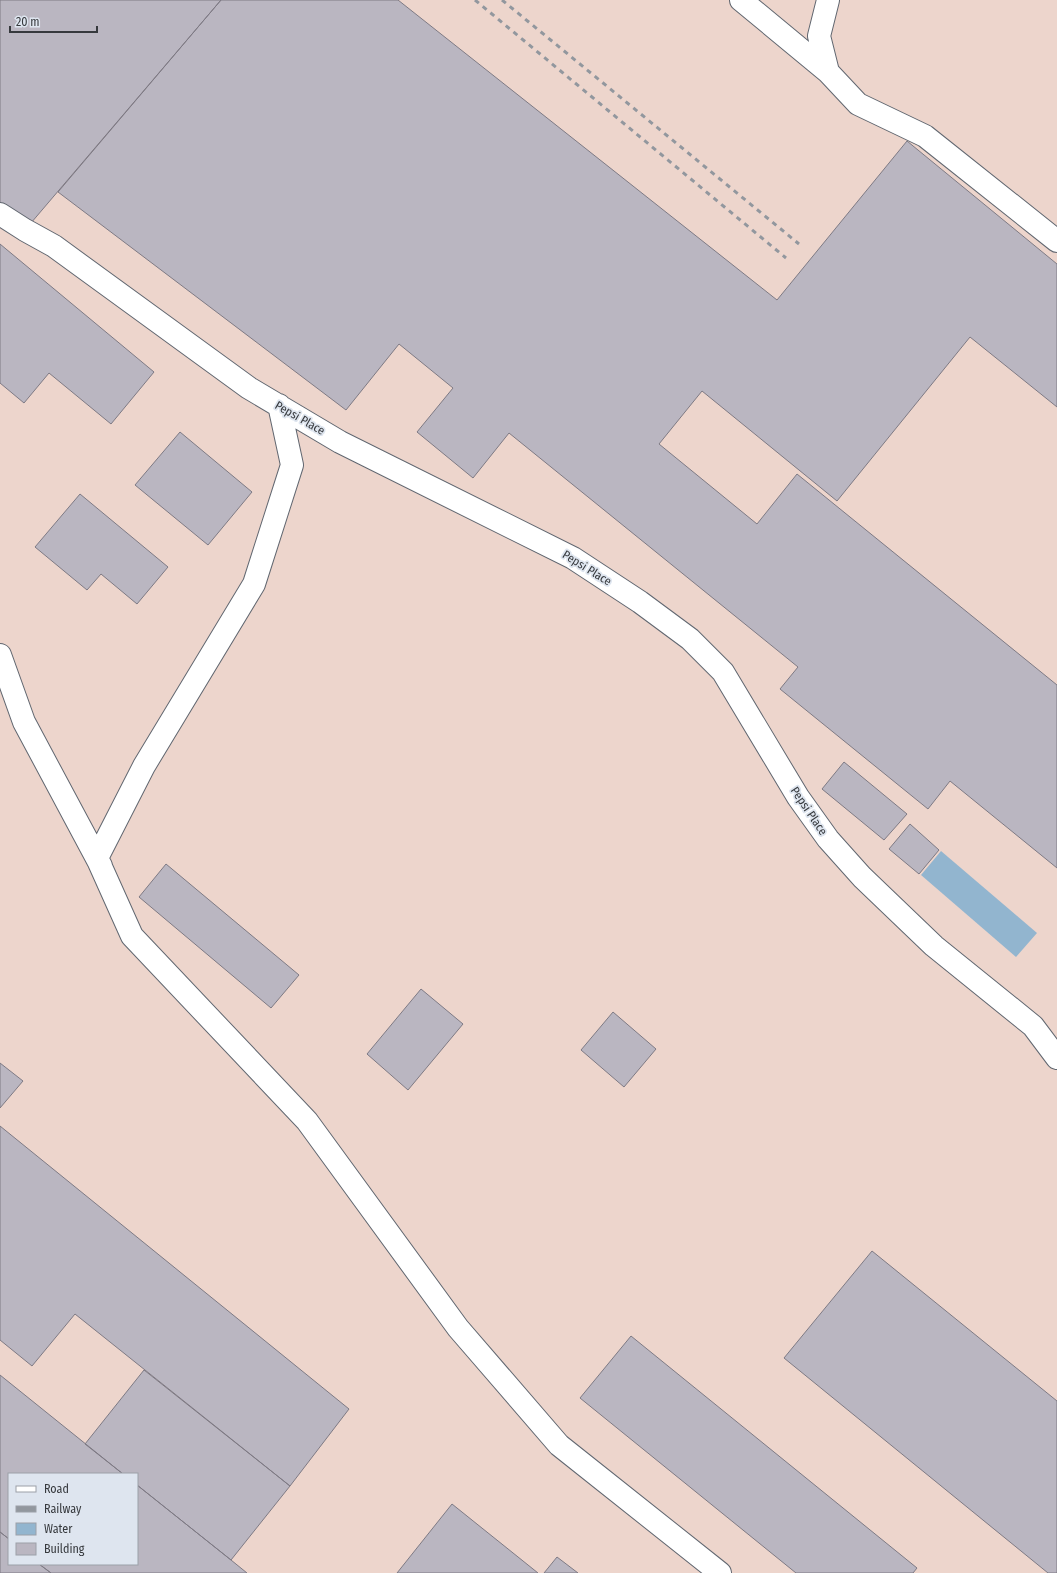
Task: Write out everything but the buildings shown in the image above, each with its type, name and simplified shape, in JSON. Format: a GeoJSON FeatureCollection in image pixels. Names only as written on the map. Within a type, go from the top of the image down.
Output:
{"type":"FeatureCollection","features":[{"type":"Feature","properties":{"kind":"lane"},"geometry":{"type":"LineString","coordinates":[[741,0],[828,72],[858,104],[925,136],[1057,241]]}},
{"type":"Feature","properties":{"kind":"lane"},"geometry":{"type":"LineString","coordinates":[[828,0],[819,36],[828,72]]}},
{"type":"Feature","properties":{"kind":"lane","name":"Pepsi Place"},"geometry":{"type":"LineString","coordinates":[[0,214],[54,246],[249,388],[340,442],[573,558],[640,602],[690,639],[723,672],[798,796],[828,839],[862,877],[934,946],[1032,1026],[1057,1058]]}},
{"type":"Feature","properties":{"kind":"lane"},"geometry":{"type":"LineString","coordinates":[[278,405],[292,465],[254,584],[144,766],[97,858],[132,936],[307,1121],[458,1328],[559,1445],[720,1573]]}},
{"type":"Feature","properties":{"kind":"lane"},"geometry":{"type":"LineString","coordinates":[[0,655],[24,722],[101,866]]}},
{"type":"Feature","properties":{"kind":"shaded area"},"geometry":{"type":"Polygon","coordinates":[[[0,0],[1057,0],[1057,1573],[0,1573],[0,0]]]}},
{"type":"Feature","properties":{"kind":"water"},"geometry":{"type":"Polygon","coordinates":[[[941,851],[1037,933],[1016,957],[921,875],[941,851]]]}},
{"type":"Feature","properties":{"kind":"railway"},"geometry":{"type":"LineString","coordinates":[[475,0],[786,258]]}},
{"type":"Feature","properties":{"kind":"railway"},"geometry":{"type":"LineString","coordinates":[[502,0],[799,244]]}}]}
